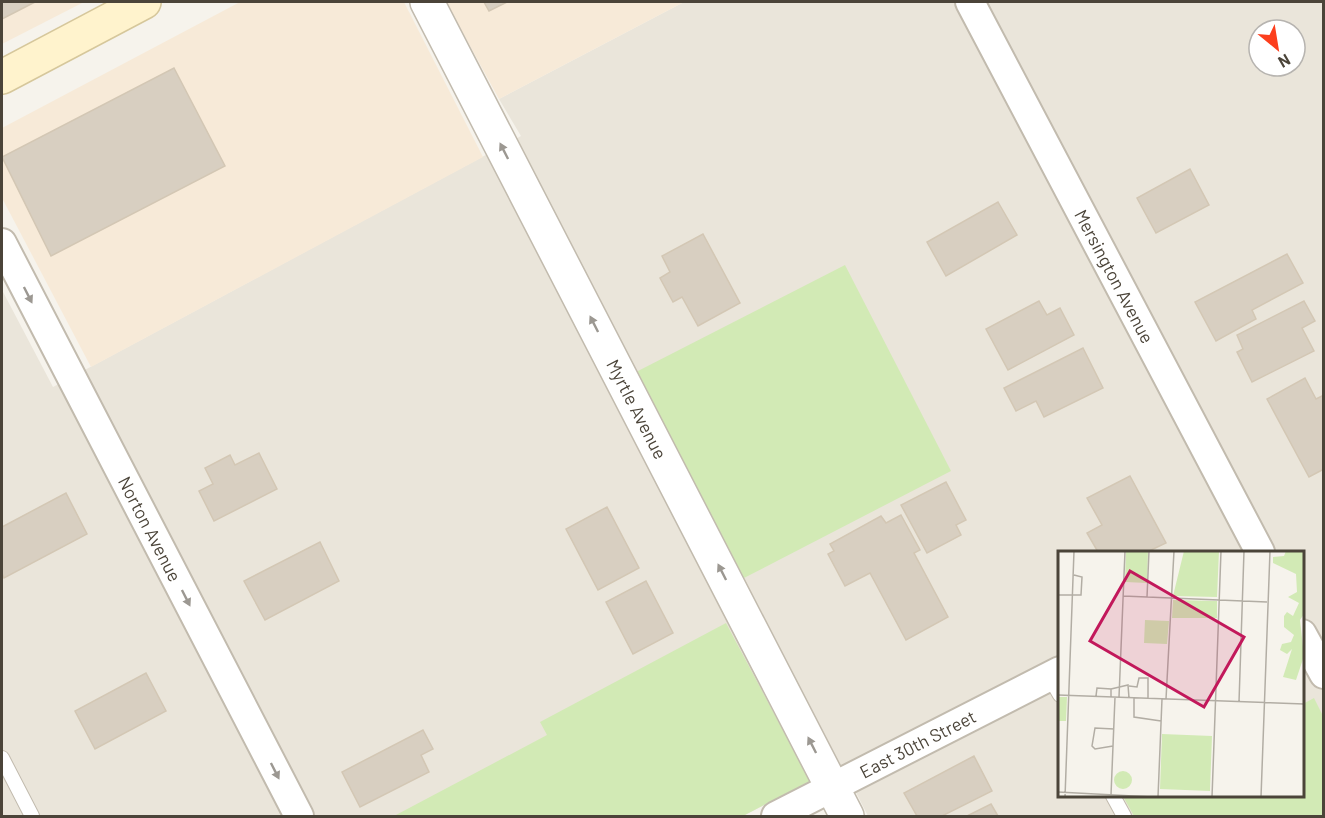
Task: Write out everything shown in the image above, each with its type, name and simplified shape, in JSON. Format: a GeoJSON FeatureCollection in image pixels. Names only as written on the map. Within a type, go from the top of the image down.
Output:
{"type":"FeatureCollection","features":[{"type":"Feature","properties":{"kind":"main road"},"geometry":{"type":"LineString","coordinates":[[2,77],[144,2]]}},
{"type":"Feature","properties":{"kind":"street","name":"Myrtle Avenue"},"geometry":{"type":"LineString","coordinates":[[427,2],[847,816]]}},
{"type":"Feature","properties":{"kind":"street","name":"Mersington Avenue"},"geometry":{"type":"LineString","coordinates":[[970,2],[1259,551]]}},
{"type":"Feature","properties":{"kind":"street","name":"Norton Avenue"},"geometry":{"type":"LineString","coordinates":[[2,243],[299,816]]}},
{"type":"Feature","properties":{"kind":"street"},"geometry":{"type":"LineString","coordinates":[[1304,638],[1323,674]]}},
{"type":"Feature","properties":{"kind":"street","name":"East 30th Street"},"geometry":{"type":"LineString","coordinates":[[776,816],[1056,681]]}},
{"type":"Feature","properties":{"kind":"lane"},"geometry":{"type":"LineString","coordinates":[[2,758],[32,816]]}},
{"type":"Feature","properties":{"kind":"lane"},"geometry":{"type":"LineString","coordinates":[[1114,797],[1124,816]]}},
{"type":"Feature","properties":{"kind":"shaded area"},"geometry":{"type":"Polygon","coordinates":[[[2,2],[84,2],[2,44],[2,2]]]}},
{"type":"Feature","properties":{"kind":"shaded area"},"geometry":{"type":"Polygon","coordinates":[[[240,2],[404,2],[483,157],[91,367],[2,198],[2,128],[240,2]]]}},
{"type":"Feature","properties":{"kind":"shaded area"},"geometry":{"type":"Polygon","coordinates":[[[446,2],[684,2],[499,99],[446,2]]]}},
{"type":"Feature","properties":{"kind":"shaded area"},"geometry":{"type":"Polygon","coordinates":[[[684,2],[1323,2],[1323,816],[868,816],[842,765],[743,816],[2,816],[2,290],[53,387],[521,136],[499,99],[684,2]]]}},
{"type":"Feature","properties":{"kind":"green space"},"geometry":{"type":"Polygon","coordinates":[[[845,265],[951,471],[742,579],[636,372],[845,265]]]}},
{"type":"Feature","properties":{"kind":"green space"},"geometry":{"type":"Polygon","coordinates":[[[726,623],[810,781],[743,816],[394,816],[547,735],[540,722],[726,623]]]}},
{"type":"Feature","properties":{"kind":"green space"},"geometry":{"type":"Polygon","coordinates":[[[1314,698],[1323,716],[1323,816],[1134,816],[1124,798],[1304,797],[1304,703],[1314,698]]]}},
{"type":"Feature","properties":{"kind":"building"},"geometry":{"type":"Polygon","coordinates":[[[2,2],[35,2],[2,19],[2,2]]]}},
{"type":"Feature","properties":{"kind":"building"},"geometry":{"type":"Polygon","coordinates":[[[484,2],[507,2],[489,11],[484,2]]]}},
{"type":"Feature","properties":{"kind":"building"},"geometry":{"type":"Polygon","coordinates":[[[174,68],[225,166],[51,256],[2,157],[174,68]]]}},
{"type":"Feature","properties":{"kind":"building"},"geometry":{"type":"Polygon","coordinates":[[[1190,169],[1209,205],[1156,233],[1137,198],[1190,169]]]}},
{"type":"Feature","properties":{"kind":"building"},"geometry":{"type":"Polygon","coordinates":[[[998,202],[1017,235],[946,276],[927,242],[998,202]]]}},
{"type":"Feature","properties":{"kind":"building"},"geometry":{"type":"Polygon","coordinates":[[[703,234],[740,303],[698,326],[682,297],[673,302],[660,278],[670,272],[662,256],[703,234]]]}},
{"type":"Feature","properties":{"kind":"building"},"geometry":{"type":"Polygon","coordinates":[[[1287,254],[1303,283],[1252,310],[1256,319],[1216,341],[1195,302],[1287,254]]]}},
{"type":"Feature","properties":{"kind":"building"},"geometry":{"type":"Polygon","coordinates":[[[1039,301],[1047,315],[1060,308],[1074,335],[1008,370],[986,329],[1039,301]]]}},
{"type":"Feature","properties":{"kind":"building"},"geometry":{"type":"Polygon","coordinates":[[[1304,301],[1315,321],[1302,328],[1314,351],[1252,382],[1237,352],[1243,349],[1237,335],[1304,301]]]}},
{"type":"Feature","properties":{"kind":"building"},"geometry":{"type":"Polygon","coordinates":[[[1083,348],[1103,388],[1044,417],[1036,401],[1016,411],[1004,388],[1083,348]]]}},
{"type":"Feature","properties":{"kind":"building"},"geometry":{"type":"Polygon","coordinates":[[[1305,378],[1316,399],[1324,395],[1324,469],[1309,477],[1267,399],[1305,378]]]}},
{"type":"Feature","properties":{"kind":"building"},"geometry":{"type":"Polygon","coordinates":[[[259,453],[277,489],[214,521],[199,491],[213,484],[205,468],[230,455],[235,465],[259,453]]]}},
{"type":"Feature","properties":{"kind":"building"},"geometry":{"type":"Polygon","coordinates":[[[1130,476],[1166,543],[1149,551],[1097,551],[1087,533],[1102,525],[1087,498],[1130,476]]]}},
{"type":"Feature","properties":{"kind":"building"},"geometry":{"type":"Polygon","coordinates":[[[946,482],[966,520],[956,525],[961,535],[927,553],[901,505],[946,482]]]}},
{"type":"Feature","properties":{"kind":"building"},"geometry":{"type":"Polygon","coordinates":[[[66,493],[87,534],[4,578],[2,573],[2,527],[66,493]]]}},
{"type":"Feature","properties":{"kind":"building"},"geometry":{"type":"Polygon","coordinates":[[[607,507],[639,568],[598,590],[566,529],[607,507]]]}},
{"type":"Feature","properties":{"kind":"building"},"geometry":{"type":"Polygon","coordinates":[[[901,515],[920,550],[914,553],[948,617],[906,640],[870,573],[845,586],[828,554],[834,551],[830,544],[881,516],[886,523],[901,515]]]}},
{"type":"Feature","properties":{"kind":"building"},"geometry":{"type":"Polygon","coordinates":[[[320,542],[339,581],[265,620],[244,581],[320,542]]]}},
{"type":"Feature","properties":{"kind":"building"},"geometry":{"type":"Polygon","coordinates":[[[646,581],[673,633],[633,654],[606,602],[646,581]]]}},
{"type":"Feature","properties":{"kind":"building"},"geometry":{"type":"Polygon","coordinates":[[[146,673],[166,711],[95,749],[75,711],[146,673]]]}},
{"type":"Feature","properties":{"kind":"building"},"geometry":{"type":"Polygon","coordinates":[[[423,730],[433,749],[421,755],[429,772],[360,807],[342,772],[423,730]]]}},
{"type":"Feature","properties":{"kind":"building"},"geometry":{"type":"Polygon","coordinates":[[[974,756],[992,791],[942,816],[917,816],[904,793],[974,756]]]}},
{"type":"Feature","properties":{"kind":"building"},"geometry":{"type":"Polygon","coordinates":[[[991,804],[998,816],[967,816],[991,804]]]}}]}
